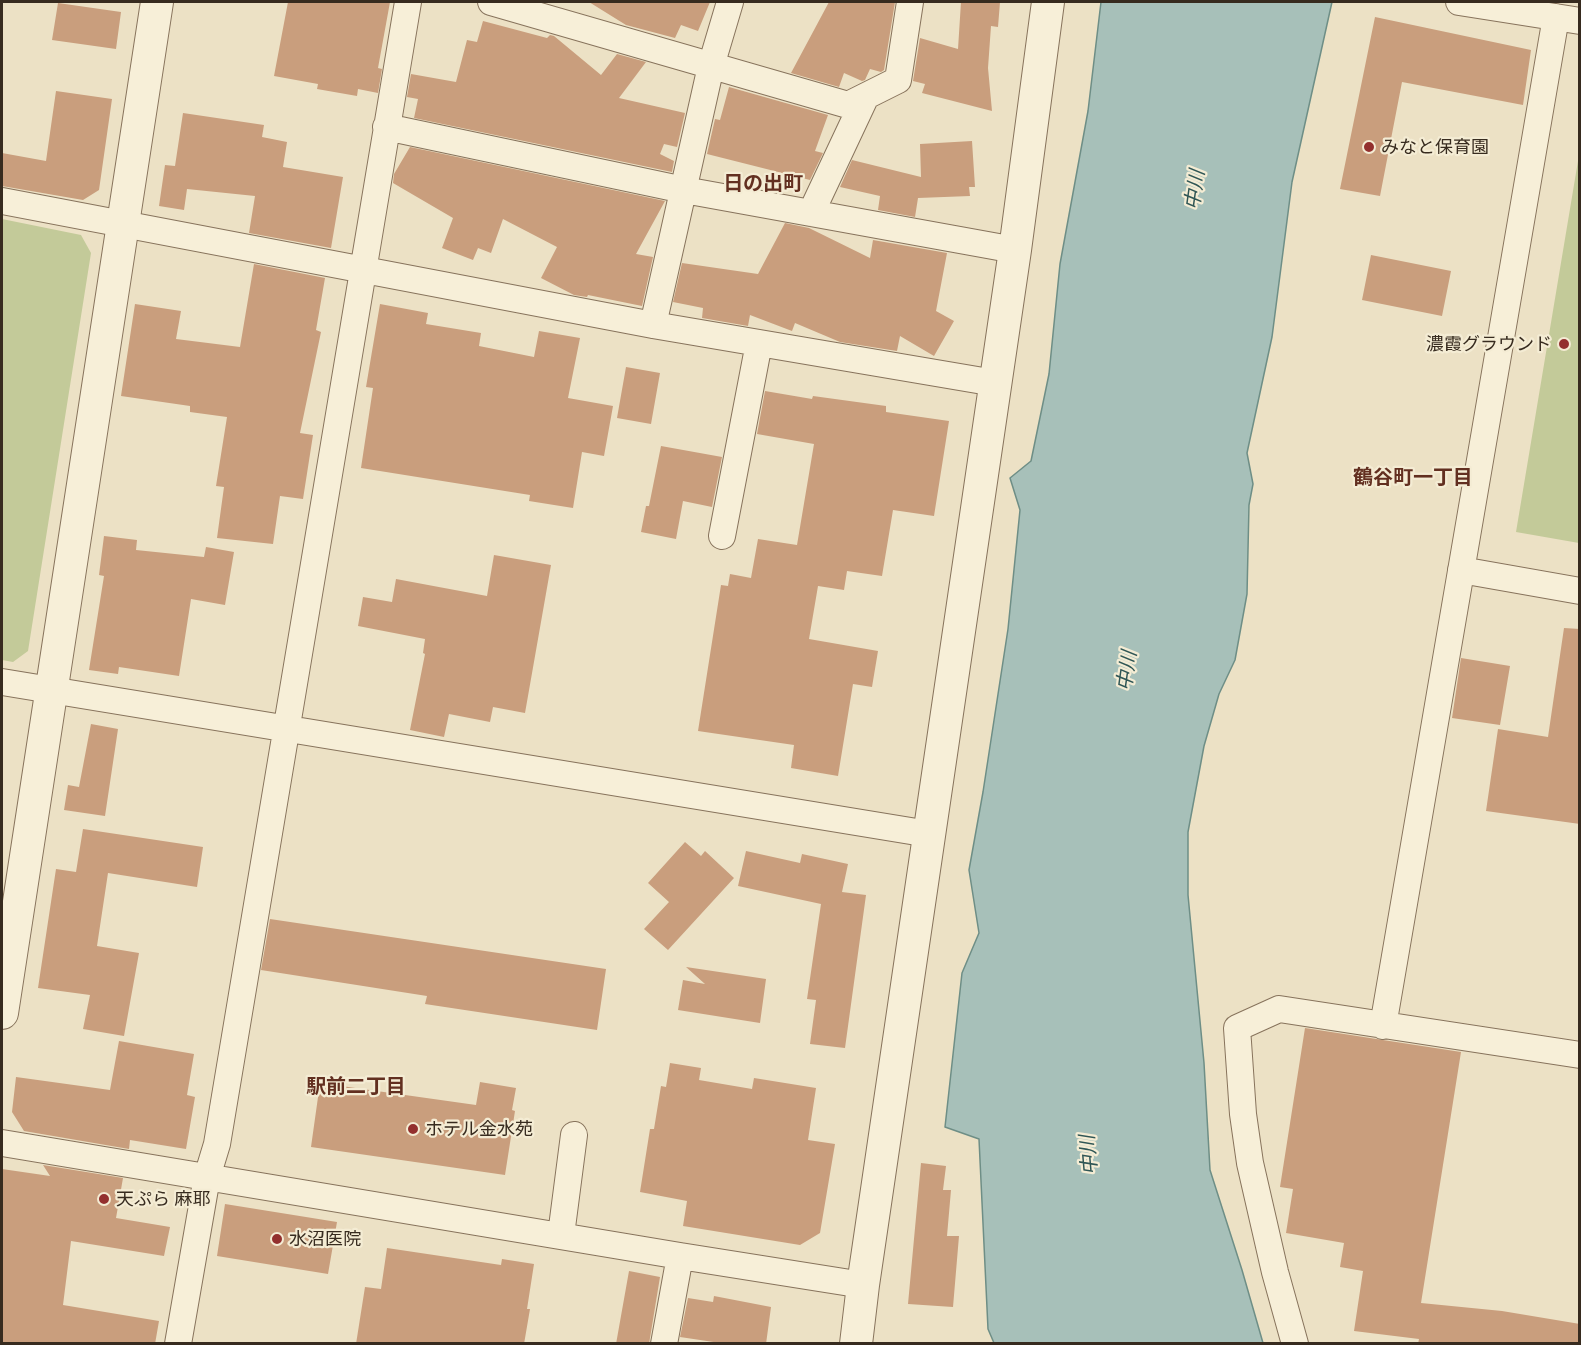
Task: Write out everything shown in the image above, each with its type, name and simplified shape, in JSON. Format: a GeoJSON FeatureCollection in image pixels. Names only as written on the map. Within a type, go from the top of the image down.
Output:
{"type":"FeatureCollection","features":[{"type":"Feature","properties":{"kind":"street"},"geometry":{"type":"LineString","coordinates":[[2,1013],[157,2]]}},
{"type":"Feature","properties":{"kind":"street"},"geometry":{"type":"LineString","coordinates":[[178,1344],[207,1177],[217,1144],[408,2]]}},
{"type":"Feature","properties":{"kind":"street"},"geometry":{"type":"LineString","coordinates":[[490,2],[848,105],[898,80],[910,2]]}},
{"type":"Feature","properties":{"kind":"street"},"geometry":{"type":"LineString","coordinates":[[653,325],[711,66],[730,2]]}},
{"type":"Feature","properties":{"kind":"street"},"geometry":{"type":"LineString","coordinates":[[856,1344],[1015,250],[1048,2]]}},
{"type":"Feature","properties":{"kind":"street"},"geometry":{"type":"LineString","coordinates":[[1383,1026],[1461,570],[1568,19],[1459,2]]}},
{"type":"Feature","properties":{"kind":"street"},"geometry":{"type":"LineString","coordinates":[[810,213],[866,96]]}},
{"type":"Feature","properties":{"kind":"street"},"geometry":{"type":"LineString","coordinates":[[386,127],[684,190],[1015,250]]}},
{"type":"Feature","properties":{"kind":"street"},"geometry":{"type":"LineString","coordinates":[[2,201],[653,325],[995,383]]}},
{"type":"Feature","properties":{"kind":"street"},"geometry":{"type":"LineString","coordinates":[[722,536],[759,343]]}},
{"type":"Feature","properties":{"kind":"street"},"geometry":{"type":"LineString","coordinates":[[1461,570],[1580,591]]}},
{"type":"Feature","properties":{"kind":"street"},"geometry":{"type":"LineString","coordinates":[[2,682],[929,834]]}},
{"type":"Feature","properties":{"kind":"street"},"geometry":{"type":"LineString","coordinates":[[1295,1344],[1275,1272],[1250,1163],[1243,1114],[1237,1028],[1279,1009],[1580,1055]]}},
{"type":"Feature","properties":{"kind":"street"},"geometry":{"type":"LineString","coordinates":[[561,1235],[574,1135]]}},
{"type":"Feature","properties":{"kind":"street"},"geometry":{"type":"LineString","coordinates":[[2,1143],[863,1285]]}},
{"type":"Feature","properties":{"kind":"street"},"geometry":{"type":"LineString","coordinates":[[664,1344],[680,1256]]}},
{"type":"Feature","properties":{"kind":"green space","name":"濃霞グラウンド"},"geometry":{"type":"Polygon","coordinates":[[[1579,155],[1580,543],[1516,532],[1579,155]]]}},
{"type":"Feature","properties":{"kind":"green space"},"geometry":{"type":"Polygon","coordinates":[[[2,219],[81,235],[91,253],[28,651],[13,662],[2,660],[2,219]]]}},
{"type":"Feature","properties":{"kind":"water","name":"中川"},"geometry":{"type":"Polygon","coordinates":[[[1101,2],[1332,2],[1292,182],[1272,337],[1247,453],[1253,484],[1249,505],[1247,594],[1235,660],[1219,694],[1204,746],[1188,832],[1188,895],[1204,1063],[1210,1170],[1263,1343],[994,1343],[988,1329],[979,1139],[945,1127],[962,973],[979,933],[969,870],[1008,629],[1020,510],[1010,478],[1031,461],[1049,374],[1060,264],[1088,111],[1101,2]]]}},
{"type":"Feature","properties":{"kind":"building"},"geometry":{"type":"Polygon","coordinates":[[[288,2],[390,2],[378,68],[382,69],[378,93],[358,89],[357,96],[317,89],[318,84],[274,76],[288,2]]]}},
{"type":"Feature","properties":{"kind":"building"},"geometry":{"type":"Polygon","coordinates":[[[589,2],[710,2],[698,31],[681,25],[675,38],[626,25],[589,2]]]}},
{"type":"Feature","properties":{"kind":"building"},"geometry":{"type":"Polygon","coordinates":[[[829,2],[895,2],[884,70],[881,72],[870,69],[865,80],[862,81],[844,73],[839,87],[791,73],[829,2]]]}},
{"type":"Feature","properties":{"kind":"building"},"geometry":{"type":"Polygon","coordinates":[[[961,2],[1000,2],[998,27],[991,26],[988,68],[992,111],[922,93],[925,84],[913,81],[920,38],[958,49],[961,2]]]}},
{"type":"Feature","properties":{"kind":"building"},"geometry":{"type":"Polygon","coordinates":[[[58,3],[121,12],[116,49],[52,40],[58,3]]]}},
{"type":"Feature","properties":{"kind":"building","name":"みなと保育園"},"geometry":{"type":"Polygon","coordinates":[[[1375,17],[1531,50],[1523,105],[1402,82],[1380,196],[1340,189],[1375,17]]]}},
{"type":"Feature","properties":{"kind":"building"},"geometry":{"type":"Polygon","coordinates":[[[483,21],[547,38],[550,35],[554,36],[601,75],[617,54],[646,62],[619,98],[685,113],[677,147],[664,144],[660,154],[674,161],[672,172],[414,118],[418,99],[407,97],[411,74],[456,82],[467,40],[477,42],[483,21]]]}},
{"type":"Feature","properties":{"kind":"building"},"geometry":{"type":"Polygon","coordinates":[[[729,87],[828,115],[815,151],[823,153],[810,180],[707,154],[715,119],[720,120],[729,87]]]}},
{"type":"Feature","properties":{"kind":"building"},"geometry":{"type":"Polygon","coordinates":[[[56,91],[112,99],[99,190],[83,200],[2,186],[2,153],[46,161],[56,91]]]}},
{"type":"Feature","properties":{"kind":"building"},"geometry":{"type":"Polygon","coordinates":[[[183,113],[264,125],[262,137],[287,142],[283,167],[343,177],[331,248],[249,233],[255,196],[187,189],[184,210],[159,206],[165,165],[175,166],[183,113]]]}},
{"type":"Feature","properties":{"kind":"building"},"geometry":{"type":"Polygon","coordinates":[[[972,141],[975,187],[969,187],[970,196],[918,198],[915,217],[878,210],[880,196],[840,187],[852,160],[921,177],[920,144],[972,141]]]}},
{"type":"Feature","properties":{"kind":"building"},"geometry":{"type":"Polygon","coordinates":[[[410,147],[665,201],[636,254],[653,257],[642,306],[588,295],[587,297],[574,295],[541,278],[557,247],[503,219],[491,253],[478,248],[473,260],[442,248],[453,218],[393,183],[394,174],[410,147]]]}},
{"type":"Feature","properties":{"kind":"building"},"geometry":{"type":"Polygon","coordinates":[[[785,223],[809,228],[870,258],[873,240],[947,253],[936,311],[954,321],[934,356],[900,336],[897,351],[840,342],[795,323],[792,331],[750,315],[748,326],[702,318],[703,308],[673,302],[682,263],[758,274],[785,223]]]}},
{"type":"Feature","properties":{"kind":"building"},"geometry":{"type":"Polygon","coordinates":[[[1371,255],[1451,271],[1442,316],[1362,300],[1371,255]]]}},
{"type":"Feature","properties":{"kind":"building"},"geometry":{"type":"Polygon","coordinates":[[[254,264],[325,278],[316,330],[321,332],[300,433],[313,435],[303,499],[280,496],[273,544],[217,538],[224,487],[216,486],[227,417],[190,412],[190,406],[121,396],[135,304],[181,311],[176,339],[240,347],[254,264]]]}},
{"type":"Feature","properties":{"kind":"building"},"geometry":{"type":"Polygon","coordinates":[[[380,304],[428,313],[426,324],[481,333],[479,346],[534,357],[539,331],[580,338],[568,398],[613,406],[604,456],[582,452],[573,508],[529,501],[530,495],[361,468],[373,388],[366,387],[380,304]]]}},
{"type":"Feature","properties":{"kind":"building"},"geometry":{"type":"Polygon","coordinates":[[[626,367],[660,373],[651,424],[617,418],[626,367]]]}},
{"type":"Feature","properties":{"kind":"building"},"geometry":{"type":"Polygon","coordinates":[[[765,391],[812,399],[813,396],[886,406],[886,412],[949,421],[934,516],[893,510],[882,576],[847,571],[844,590],[818,586],[809,639],[878,651],[872,687],[853,684],[838,776],[791,768],[794,745],[698,731],[721,585],[728,586],[730,574],[751,578],[758,539],[797,545],[814,444],[757,434],[765,391]]]}},
{"type":"Feature","properties":{"kind":"building"},"geometry":{"type":"Polygon","coordinates":[[[661,446],[722,457],[712,507],[683,501],[676,539],[641,532],[646,506],[649,506],[661,446]]]}},
{"type":"Feature","properties":{"kind":"building"},"geometry":{"type":"Polygon","coordinates":[[[104,536],[137,540],[136,550],[204,557],[206,547],[234,552],[225,605],[191,599],[179,676],[119,667],[118,674],[89,670],[104,576],[99,575],[104,536]]]}},
{"type":"Feature","properties":{"kind":"building"},"geometry":{"type":"Polygon","coordinates":[[[494,555],[551,565],[525,713],[493,707],[490,722],[449,714],[444,737],[410,730],[425,654],[423,653],[425,639],[358,626],[363,597],[392,602],[396,579],[487,596],[494,555]]]}},
{"type":"Feature","properties":{"kind":"building"},"geometry":{"type":"Polygon","coordinates":[[[1564,628],[1580,629],[1580,824],[1486,811],[1498,729],[1548,737],[1564,628]]]}},
{"type":"Feature","properties":{"kind":"building"},"geometry":{"type":"Polygon","coordinates":[[[1461,658],[1510,666],[1500,725],[1452,718],[1461,658]]]}},
{"type":"Feature","properties":{"kind":"building"},"geometry":{"type":"Polygon","coordinates":[[[91,724],[118,729],[105,816],[64,810],[68,785],[79,787],[91,724]]]}},
{"type":"Feature","properties":{"kind":"building"},"geometry":{"type":"Polygon","coordinates":[[[83,829],[203,847],[197,887],[108,873],[97,946],[139,953],[124,1036],[83,1029],[90,995],[38,988],[56,869],[76,872],[83,829]]]}},
{"type":"Feature","properties":{"kind":"building"},"geometry":{"type":"Polygon","coordinates":[[[685,842],[701,856],[705,851],[734,878],[668,950],[644,929],[669,902],[648,883],[685,842]]]}},
{"type":"Feature","properties":{"kind":"building"},"geometry":{"type":"Polygon","coordinates":[[[746,851],[800,863],[802,854],[848,864],[842,892],[866,895],[845,1048],[810,1044],[816,1000],[807,999],[821,904],[738,886],[746,851]]]}},
{"type":"Feature","properties":{"kind":"building"},"geometry":{"type":"Polygon","coordinates":[[[270,919],[606,969],[597,1030],[425,1004],[427,996],[261,970],[270,919]]]}},
{"type":"Feature","properties":{"kind":"building"},"geometry":{"type":"Polygon","coordinates":[[[686,967],[766,979],[760,1023],[678,1010],[683,980],[705,984],[686,967]]]}},
{"type":"Feature","properties":{"kind":"building"},"geometry":{"type":"Polygon","coordinates":[[[1305,1028],[1461,1052],[1421,1303],[1502,1311],[1580,1324],[1580,1344],[1418,1344],[1419,1339],[1354,1331],[1363,1271],[1340,1267],[1344,1243],[1286,1233],[1293,1189],[1280,1187],[1305,1028]]]}},
{"type":"Feature","properties":{"kind":"building"},"geometry":{"type":"Polygon","coordinates":[[[119,1041],[194,1054],[187,1095],[195,1097],[186,1149],[130,1140],[129,1149],[24,1131],[12,1112],[16,1077],[110,1090],[119,1041]]]}},
{"type":"Feature","properties":{"kind":"building"},"geometry":{"type":"Polygon","coordinates":[[[670,1063],[701,1068],[699,1080],[752,1089],[754,1078],[816,1088],[808,1140],[835,1144],[820,1233],[800,1245],[683,1226],[687,1201],[640,1192],[650,1129],[654,1129],[661,1086],[666,1087],[670,1063]]]}},
{"type":"Feature","properties":{"kind":"building","name":"ホテル金水苑"},"geometry":{"type":"Polygon","coordinates":[[[480,1082],[516,1088],[512,1110],[515,1111],[505,1175],[311,1147],[320,1083],[476,1105],[480,1082]]]}},
{"type":"Feature","properties":{"kind":"building"},"geometry":{"type":"Polygon","coordinates":[[[921,1163],[946,1166],[943,1190],[951,1190],[947,1236],[959,1236],[953,1307],[908,1304],[921,1163]]]}},
{"type":"Feature","properties":{"kind":"building"},"geometry":{"type":"Polygon","coordinates":[[[43,1165],[123,1178],[116,1218],[170,1227],[164,1256],[71,1241],[63,1305],[159,1321],[155,1344],[2,1344],[2,1169],[50,1176],[43,1165]]]}},
{"type":"Feature","properties":{"kind":"building","name":"水沼医院"},"geometry":{"type":"Polygon","coordinates":[[[225,1204],[337,1222],[328,1274],[217,1256],[225,1204]]]}},
{"type":"Feature","properties":{"kind":"building"},"geometry":{"type":"Polygon","coordinates":[[[387,1248],[501,1265],[502,1259],[534,1264],[524,1344],[356,1344],[365,1287],[381,1289],[387,1248]]]}},
{"type":"Feature","properties":{"kind":"building"},"geometry":{"type":"Polygon","coordinates":[[[629,1271],[660,1277],[649,1344],[616,1344],[629,1271]]]}},
{"type":"Feature","properties":{"kind":"building"},"geometry":{"type":"Polygon","coordinates":[[[714,1296],[771,1307],[766,1344],[727,1344],[680,1337],[688,1298],[713,1302],[714,1296]]]}},
{"type":"Feature","properties":{"kind":"place","name":"みなと保育園"},"geometry":{"type":"Point","coordinates":[1369,147]}},
{"type":"Feature","properties":{"kind":"place","name":"濃霞グラウンド"},"geometry":{"type":"Point","coordinates":[1564,344]}},
{"type":"Feature","properties":{"kind":"place","name":"ホテル金水苑"},"geometry":{"type":"Point","coordinates":[413,1129]}},
{"type":"Feature","properties":{"kind":"place","name":"天ぷら 麻耶"},"geometry":{"type":"Point","coordinates":[104,1199]}},
{"type":"Feature","properties":{"kind":"place","name":"水沼医院"},"geometry":{"type":"Point","coordinates":[277,1239]}},
{"type":"Feature","properties":{"kind":"district","name":"日の出町"},"geometry":{"type":"Point","coordinates":[763,184]}},
{"type":"Feature","properties":{"kind":"district","name":"鶴谷町一丁目"},"geometry":{"type":"Point","coordinates":[1413,478]}},
{"type":"Feature","properties":{"kind":"district","name":"駅前二丁目"},"geometry":{"type":"Point","coordinates":[356,1087]}}]}
